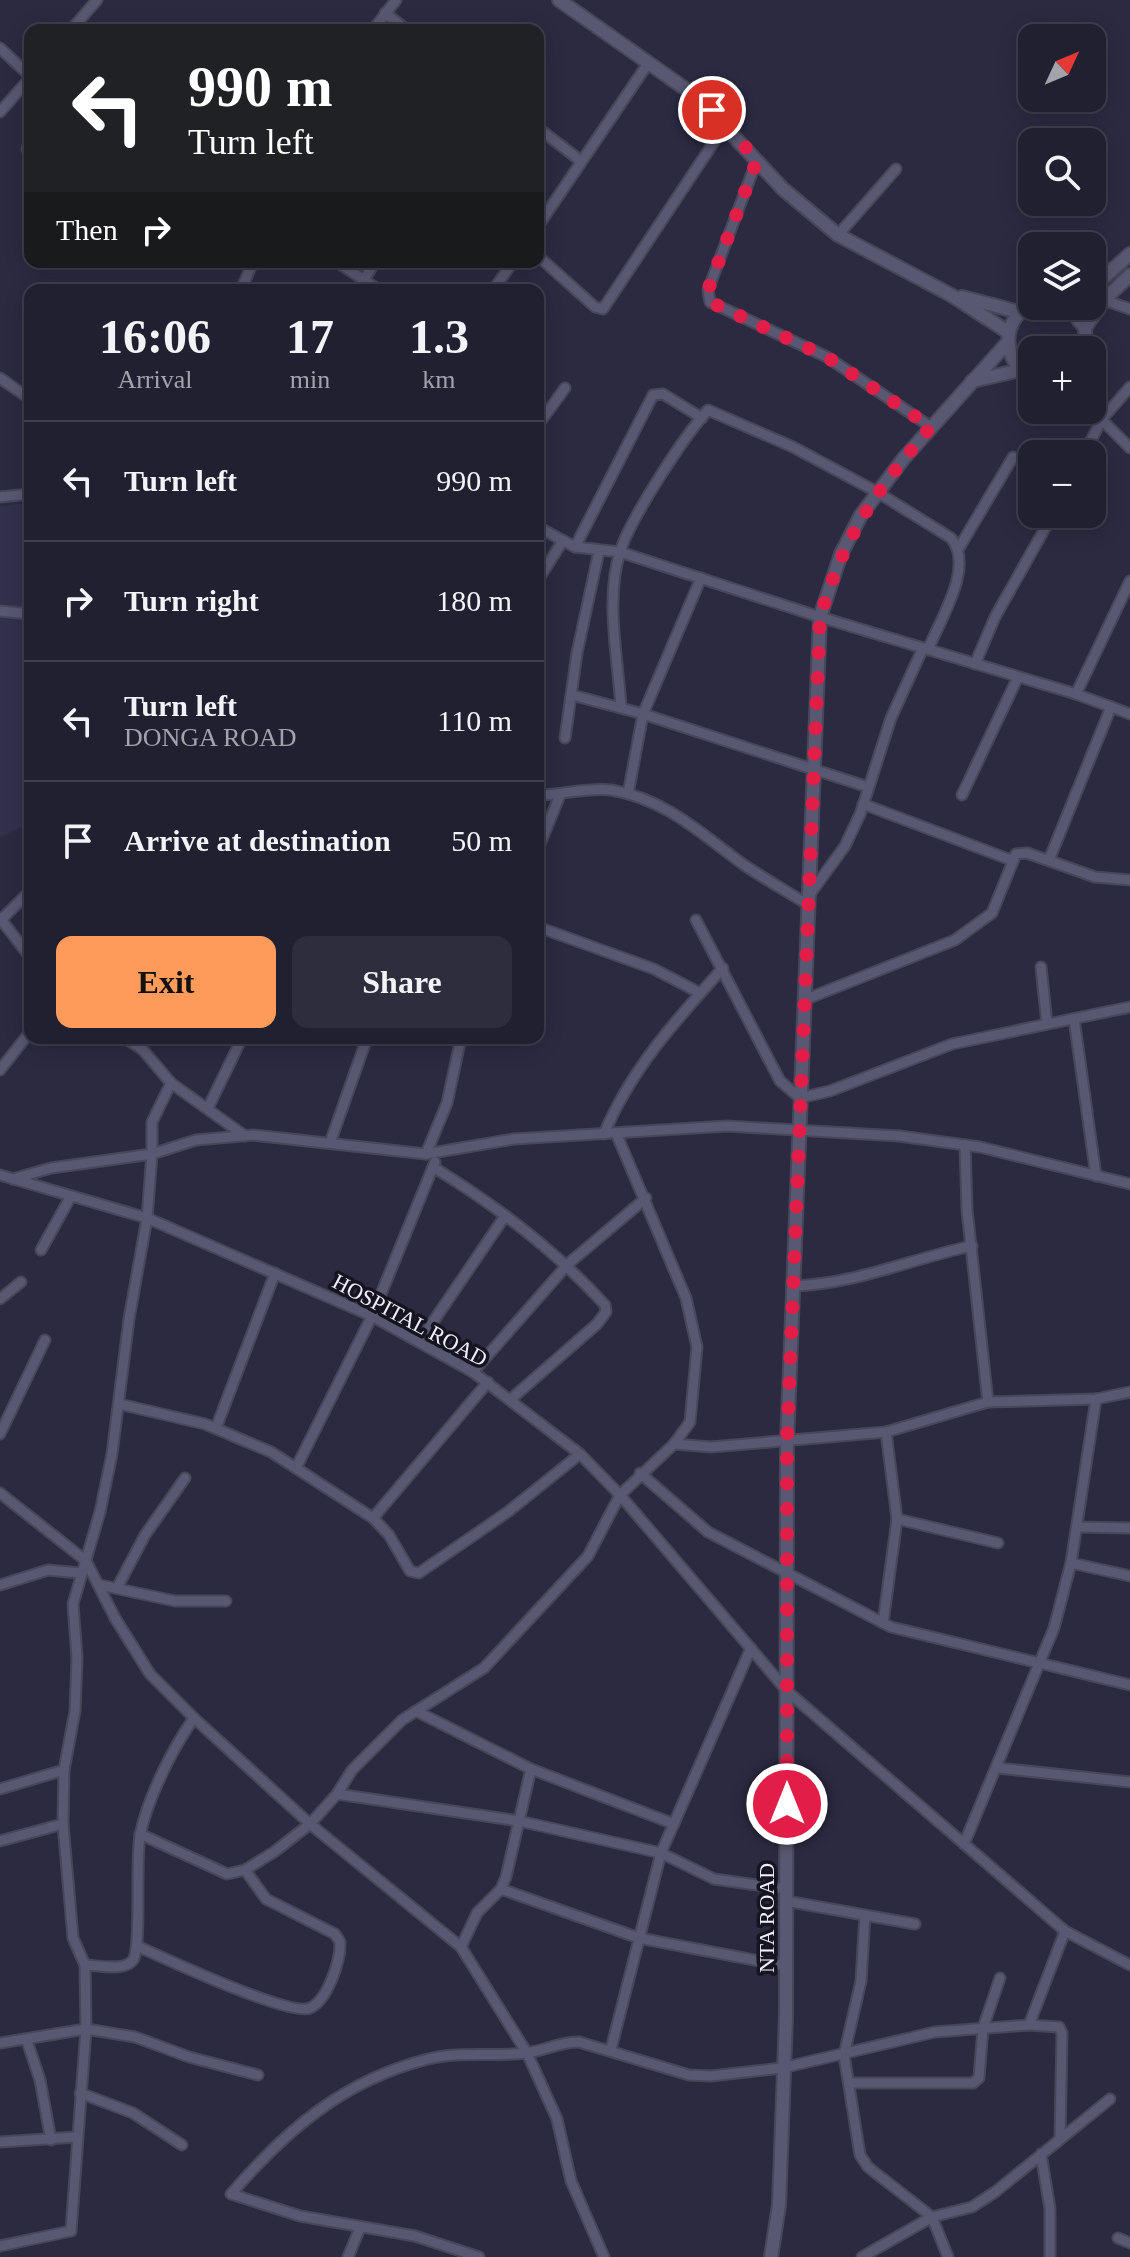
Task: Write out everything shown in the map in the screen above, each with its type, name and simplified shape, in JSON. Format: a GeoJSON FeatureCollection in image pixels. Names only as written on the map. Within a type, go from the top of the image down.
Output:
{"type":"FeatureCollection","features":[{"type":"Feature","properties":{"kind":"street"},"geometry":{"type":"LineString","coordinates":[[76,24],[97,0]]}},
{"type":"Feature","properties":{"kind":"street"},"geometry":{"type":"LineString","coordinates":[[377,24],[396,0]]}},
{"type":"Feature","properties":{"kind":"street"},"geometry":{"type":"LineString","coordinates":[[559,0],[697,97],[726,124],[783,189],[838,235],[951,295],[1008,337],[1014,362],[1018,366]]}},
{"type":"Feature","properties":{"kind":"street"},"geometry":{"type":"LineString","coordinates":[[385,13],[399,24]]}},
{"type":"Feature","properties":{"kind":"street"},"geometry":{"type":"LineString","coordinates":[[0,48],[24,71]]}},
{"type":"Feature","properties":{"kind":"street"},"geometry":{"type":"LineString","coordinates":[[544,217],[649,62]]}},
{"type":"Feature","properties":{"kind":"street"},"geometry":{"type":"LineString","coordinates":[[0,112],[24,84]]}},
{"type":"Feature","properties":{"kind":"street"},"geometry":{"type":"LineString","coordinates":[[544,261],[595,307],[603,309],[726,124]]}},
{"type":"Feature","properties":{"kind":"street"},"geometry":{"type":"LineString","coordinates":[[544,133],[581,161]]}},
{"type":"Feature","properties":{"kind":"street"},"geometry":{"type":"LineString","coordinates":[[757,160],[712,277],[707,297],[710,302],[827,357],[931,427]]}},
{"type":"Feature","properties":{"kind":"street"},"geometry":{"type":"LineString","coordinates":[[838,235],[896,169]]}},
{"type":"Feature","properties":{"kind":"street"},"geometry":{"type":"LineString","coordinates":[[1106,275],[1130,254]]}},
{"type":"Feature","properties":{"kind":"street"},"geometry":{"type":"LineString","coordinates":[[346,268],[370,284]]}},
{"type":"Feature","properties":{"kind":"street"},"geometry":{"type":"LineString","coordinates":[[364,280],[371,268]]}},
{"type":"Feature","properties":{"kind":"street"},"geometry":{"type":"LineString","coordinates":[[1106,298],[1130,275]]}},
{"type":"Feature","properties":{"kind":"street"},"geometry":{"type":"LineString","coordinates":[[951,295],[1018,312]]}},
{"type":"Feature","properties":{"kind":"street"},"geometry":{"type":"LineString","coordinates":[[1106,301],[1130,309]]}},
{"type":"Feature","properties":{"kind":"street","name":"NTA ROAD"},"geometry":{"type":"LineString","coordinates":[[771,2257],[779,2205],[786,1966],[787,1443],[820,617],[841,554],[877,492],[1008,337],[1018,314]]}},
{"type":"Feature","properties":{"kind":"street"},"geometry":{"type":"LineString","coordinates":[[1078,320],[1085,328],[1085,336]]}},
{"type":"Feature","properties":{"kind":"street"},"geometry":{"type":"LineString","coordinates":[[1085,328],[1090,320]]}},
{"type":"Feature","properties":{"kind":"street"},"geometry":{"type":"LineString","coordinates":[[972,381],[1018,374]]}},
{"type":"Feature","properties":{"kind":"street"},"geometry":{"type":"LineString","coordinates":[[0,378],[24,395]]}},
{"type":"Feature","properties":{"kind":"street"},"geometry":{"type":"LineString","coordinates":[[1106,414],[1130,387]]}},
{"type":"Feature","properties":{"kind":"street"},"geometry":{"type":"LineString","coordinates":[[544,417],[565,388]]}},
{"type":"Feature","properties":{"kind":"street"},"geometry":{"type":"LineString","coordinates":[[575,547],[653,395],[663,394],[702,418]]}},
{"type":"Feature","properties":{"kind":"street"},"geometry":{"type":"LineString","coordinates":[[621,707],[614,609],[620,552],[647,501],[708,410],[714,409],[877,492],[951,538],[959,548]]}},
{"type":"Feature","properties":{"kind":"street"},"geometry":{"type":"LineString","coordinates":[[1106,423],[1130,448]]}},
{"type":"Feature","properties":{"kind":"street"},"geometry":{"type":"LineString","coordinates":[[544,795],[589,789],[628,794],[670,810],[746,866],[807,901],[845,846],[863,804],[891,718],[926,649],[959,570],[959,548],[1013,457]]}},
{"type":"Feature","properties":{"kind":"street"},"geometry":{"type":"LineString","coordinates":[[0,497],[24,495]]}},
{"type":"Feature","properties":{"kind":"street"},"geometry":{"type":"LineString","coordinates":[[975,664],[995,617],[1045,528]]}},
{"type":"Feature","properties":{"kind":"street"},"geometry":{"type":"LineString","coordinates":[[544,531],[575,547],[620,552],[820,617],[1076,694],[1130,714]]}},
{"type":"Feature","properties":{"kind":"street"},"geometry":{"type":"LineString","coordinates":[[544,570],[562,542]]}},
{"type":"Feature","properties":{"kind":"street"},"geometry":{"type":"LineString","coordinates":[[565,738],[599,551]]}},
{"type":"Feature","properties":{"kind":"street"},"geometry":{"type":"LineString","coordinates":[[628,794],[643,714],[701,578]]}},
{"type":"Feature","properties":{"kind":"street"},"geometry":{"type":"LineString","coordinates":[[1076,694],[1130,581]]}},
{"type":"Feature","properties":{"kind":"street"},"geometry":{"type":"LineString","coordinates":[[0,611],[24,613]]}},
{"type":"Feature","properties":{"kind":"street"},"geometry":{"type":"LineString","coordinates":[[962,795],[1018,677]]}},
{"type":"Feature","properties":{"kind":"street"},"geometry":{"type":"LineString","coordinates":[[572,695],[812,766],[868,787]]}},
{"type":"Feature","properties":{"kind":"street"},"geometry":{"type":"LineString","coordinates":[[1049,860],[1111,707]]}},
{"type":"Feature","properties":{"kind":"street"},"geometry":{"type":"LineString","coordinates":[[544,834],[560,795]]}},
{"type":"Feature","properties":{"kind":"street"},"geometry":{"type":"LineString","coordinates":[[863,804],[1011,860]]}},
{"type":"Feature","properties":{"kind":"street"},"geometry":{"type":"LineString","coordinates":[[804,1000],[933,952],[955,940],[992,913],[1016,854],[1027,853],[1095,877],[1130,880]]}},
{"type":"Feature","properties":{"kind":"street"},"geometry":{"type":"LineString","coordinates":[[24,897],[1,919],[24,949]]}},
{"type":"Feature","properties":{"kind":"street"},"geometry":{"type":"LineString","coordinates":[[696,920],[780,1081],[800,1098],[830,1091],[952,1044],[1130,1007]]}},
{"type":"Feature","properties":{"kind":"street"},"geometry":{"type":"LineString","coordinates":[[544,929],[654,969],[700,993]]}},
{"type":"Feature","properties":{"kind":"street"},"geometry":{"type":"LineString","coordinates":[[1041,967],[1047,1024]]}},
{"type":"Feature","properties":{"kind":"street"},"geometry":{"type":"LineString","coordinates":[[604,1134],[620,1096],[659,1038],[723,968]]}},
{"type":"Feature","properties":{"kind":"street"},"geometry":{"type":"LineString","coordinates":[[1074,1019],[1096,1176]]}},
{"type":"Feature","properties":{"kind":"street"},"geometry":{"type":"LineString","coordinates":[[0,1070],[24,1040]]}},
{"type":"Feature","properties":{"kind":"street"},"geometry":{"type":"LineString","coordinates":[[134,1044],[171,1083],[245,1136]]}},
{"type":"Feature","properties":{"kind":"street"},"geometry":{"type":"LineString","coordinates":[[208,1108],[239,1044]]}},
{"type":"Feature","properties":{"kind":"street"},"geometry":{"type":"LineString","coordinates":[[330,1143],[365,1044]]}},
{"type":"Feature","properties":{"kind":"street"},"geometry":{"type":"LineString","coordinates":[[426,1154],[447,1103],[460,1044]]}},
{"type":"Feature","properties":{"kind":"street"},"geometry":{"type":"LineString","coordinates":[[0,2246],[71,2231],[86,2029],[85,1965],[73,1938],[63,1824],[64,1770],[75,1711],[77,1658],[73,1604],[112,1454],[129,1319],[147,1218],[152,1122],[171,1083]]}},
{"type":"Feature","properties":{"kind":"street"},"geometry":{"type":"LineString","coordinates":[[13,1179],[51,1168],[152,1154],[196,1140],[245,1136],[426,1154],[514,1139],[727,1126],[899,1136],[965,1145],[1130,1184]]}},
{"type":"Feature","properties":{"kind":"street"},"geometry":{"type":"LineString","coordinates":[[140,1834],[217,1872],[245,1870],[310,1824],[373,1747],[416,1711],[484,1668],[588,1556],[620,1495],[674,1444],[690,1422],[697,1347],[686,1298],[616,1133]]}},
{"type":"Feature","properties":{"kind":"street"},"geometry":{"type":"LineString","coordinates":[[965,1145],[988,1402]]}},
{"type":"Feature","properties":{"kind":"street"},"geometry":{"type":"LineString","coordinates":[[296,1468],[372,1316],[439,1153]]}},
{"type":"Feature","properties":{"kind":"street"},"geometry":{"type":"LineString","coordinates":[[433,1167],[568,1264],[605,1305],[606,1312],[597,1324],[511,1399]]}},
{"type":"Feature","properties":{"kind":"street","name":"HOSPITAL ROAD"},"geometry":{"type":"LineString","coordinates":[[0,1175],[147,1218],[372,1316],[488,1382],[580,1454],[620,1495],[787,1691],[1065,1931],[1130,1965]]}},
{"type":"Feature","properties":{"kind":"street"},"geometry":{"type":"LineString","coordinates":[[41,1250],[71,1196]]}},
{"type":"Feature","properties":{"kind":"street"},"geometry":{"type":"LineString","coordinates":[[473,1372],[568,1264],[646,1198]]}},
{"type":"Feature","properties":{"kind":"street"},"geometry":{"type":"LineString","coordinates":[[420,1341],[505,1216]]}},
{"type":"Feature","properties":{"kind":"street"},"geometry":{"type":"LineString","coordinates":[[792,1286],[834,1284],[921,1257],[972,1246]]}},
{"type":"Feature","properties":{"kind":"street"},"geometry":{"type":"LineString","coordinates":[[216,1428],[275,1273]]}},
{"type":"Feature","properties":{"kind":"street"},"geometry":{"type":"LineString","coordinates":[[0,1299],[21,1282]]}},
{"type":"Feature","properties":{"kind":"street"},"geometry":{"type":"LineString","coordinates":[[0,1434],[45,1340]]}},
{"type":"Feature","properties":{"kind":"street"},"geometry":{"type":"LineString","coordinates":[[373,1518],[488,1382]]}},
{"type":"Feature","properties":{"kind":"street"},"geometry":{"type":"LineString","coordinates":[[674,1444],[711,1447],[787,1443],[886,1432],[988,1402],[1096,1399],[1130,1392]]}},
{"type":"Feature","properties":{"kind":"street"},"geometry":{"type":"LineString","coordinates":[[964,1844],[1040,1665],[1071,1563],[1096,1399]]}},
{"type":"Feature","properties":{"kind":"street"},"geometry":{"type":"LineString","coordinates":[[119,1404],[161,1411],[216,1428],[271,1452],[373,1518],[389,1535],[410,1571],[419,1573],[509,1511],[580,1454]]}},
{"type":"Feature","properties":{"kind":"street"},"geometry":{"type":"LineString","coordinates":[[883,1623],[897,1519],[886,1432]]}},
{"type":"Feature","properties":{"kind":"street"},"geometry":{"type":"LineString","coordinates":[[640,1473],[708,1532],[883,1623],[1040,1665],[1130,1685]]}},
{"type":"Feature","properties":{"kind":"street"},"geometry":{"type":"LineString","coordinates":[[117,1588],[145,1535],[185,1478]]}},
{"type":"Feature","properties":{"kind":"street"},"geometry":{"type":"LineString","coordinates":[[0,1493],[86,1561],[115,1618],[150,1674],[194,1718],[310,1824],[461,1947],[527,2053],[557,2119],[571,2181],[604,2257]]}},
{"type":"Feature","properties":{"kind":"street"},"geometry":{"type":"LineString","coordinates":[[897,1519],[998,1543]]}},
{"type":"Feature","properties":{"kind":"street"},"geometry":{"type":"LineString","coordinates":[[1077,1527],[1130,1528]]}},
{"type":"Feature","properties":{"kind":"street"},"geometry":{"type":"LineString","coordinates":[[1071,1563],[1130,1576]]}},
{"type":"Feature","properties":{"kind":"street"},"geometry":{"type":"LineString","coordinates":[[0,1585],[60,1568],[80,1573]]}},
{"type":"Feature","properties":{"kind":"street"},"geometry":{"type":"LineString","coordinates":[[100,1585],[175,1601],[226,1601]]}},
{"type":"Feature","properties":{"kind":"street"},"geometry":{"type":"LineString","coordinates":[[611,2049],[661,1853],[751,1648]]}},
{"type":"Feature","properties":{"kind":"street"},"geometry":{"type":"LineString","coordinates":[[416,1711],[531,1769],[674,1824]]}},
{"type":"Feature","properties":{"kind":"street"},"geometry":{"type":"LineString","coordinates":[[85,1965],[125,1966],[133,1961],[137,1946],[135,1874],[140,1834],[175,1745],[194,1718]]}},
{"type":"Feature","properties":{"kind":"street"},"geometry":{"type":"LineString","coordinates":[[998,1768],[1130,1782]]}},
{"type":"Feature","properties":{"kind":"street"},"geometry":{"type":"LineString","coordinates":[[461,1947],[477,1913],[501,1889],[531,1769]]}},
{"type":"Feature","properties":{"kind":"street"},"geometry":{"type":"LineString","coordinates":[[0,1776],[1,1788],[64,1770]]}},
{"type":"Feature","properties":{"kind":"street"},"geometry":{"type":"LineString","coordinates":[[337,1794],[519,1821],[661,1853],[714,1879],[915,1924]]}},
{"type":"Feature","properties":{"kind":"street"},"geometry":{"type":"LineString","coordinates":[[0,1841],[63,1824]]}},
{"type":"Feature","properties":{"kind":"street"},"geometry":{"type":"LineString","coordinates":[[137,1946],[228,1985],[294,2008],[309,2009],[318,2002],[334,1972],[340,1942],[335,1934],[266,1899],[245,1870]]}},
{"type":"Feature","properties":{"kind":"street"},"geometry":{"type":"LineString","coordinates":[[501,1889],[639,1938],[786,1966]]}},
{"type":"Feature","properties":{"kind":"street"},"geometry":{"type":"LineString","coordinates":[[865,1915],[861,1981],[844,2055],[851,2083],[860,2155],[868,2167],[932,2217],[948,2257]]}},
{"type":"Feature","properties":{"kind":"street"},"geometry":{"type":"LineString","coordinates":[[1029,2025],[1065,1931]]}},
{"type":"Feature","properties":{"kind":"street"},"geometry":{"type":"LineString","coordinates":[[851,2083],[973,2083],[979,2078],[983,2028],[1000,1978]]}},
{"type":"Feature","properties":{"kind":"street"},"geometry":{"type":"LineString","coordinates":[[479,2257],[415,2236],[300,2216],[231,2194],[264,2156],[353,2085],[430,2059],[527,2053],[562,2042],[611,2049],[689,2075],[711,2076],[782,2068],[935,2032],[1029,2025],[1059,2027],[1062,2033],[1060,2139]]}},
{"type":"Feature","properties":{"kind":"street"},"geometry":{"type":"LineString","coordinates":[[0,2043],[86,2029],[135,2037],[189,2057],[258,2075]]}},
{"type":"Feature","properties":{"kind":"street"},"geometry":{"type":"LineString","coordinates":[[27,2041],[40,2080],[51,2140]]}},
{"type":"Feature","properties":{"kind":"street"},"geometry":{"type":"LineString","coordinates":[[80,2093],[133,2113],[182,2145]]}},
{"type":"Feature","properties":{"kind":"street"},"geometry":{"type":"LineString","coordinates":[[862,2257],[932,2217],[972,2207],[1110,2099]]}},
{"type":"Feature","properties":{"kind":"street"},"geometry":{"type":"LineString","coordinates":[[0,2142],[76,2137]]}},
{"type":"Feature","properties":{"kind":"street"},"geometry":{"type":"LineString","coordinates":[[1041,2154],[1050,2209],[1050,2257]]}},
{"type":"Feature","properties":{"kind":"street"},"geometry":{"type":"LineString","coordinates":[[348,2257],[360,2228]]}},
{"type":"Feature","properties":{"kind":"street"},"geometry":{"type":"LineString","coordinates":[[1118,2238],[1130,2243]]}},
{"type":"Feature","properties":{"kind":"shaded area"},"geometry":{"type":"Polygon","coordinates":[[[24,504],[24,826],[0,837],[0,506],[24,504]]]}},
{"type":"Feature","properties":{"kind":"route"},"geometry":{"type":"LineString","coordinates":[[712,110],[757,160],[708,290],[710,302],[781,332],[827,357],[931,427],[877,492],[851,532],[831,579],[820,617],[808,845],[787,1443],[787,1804]]}}]}
